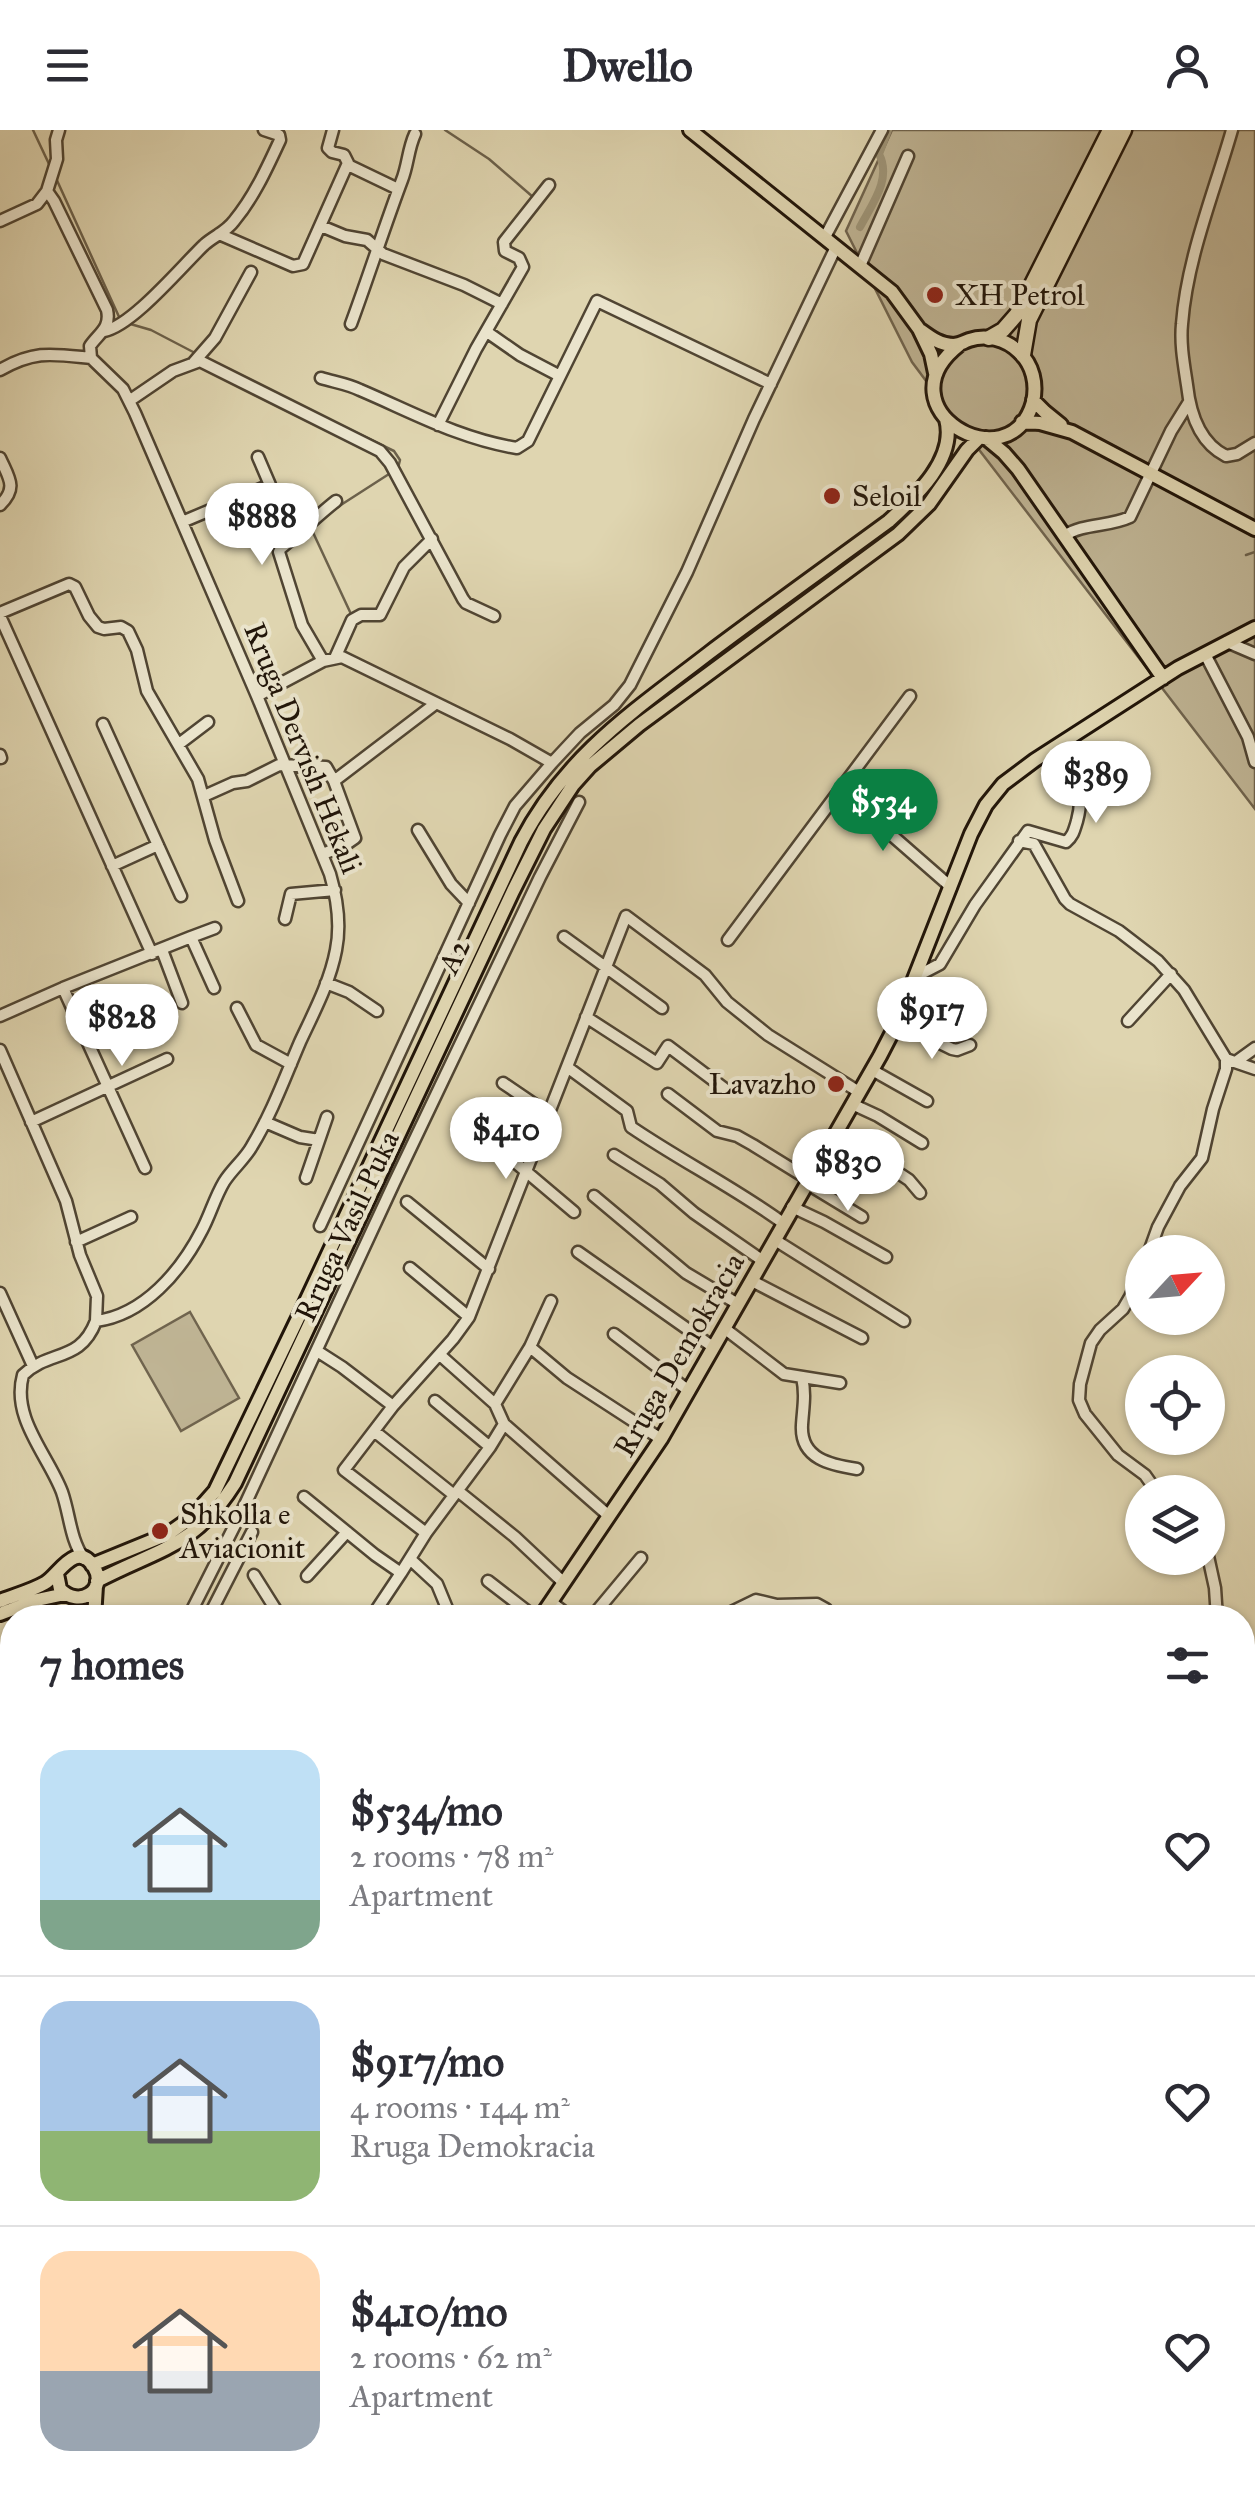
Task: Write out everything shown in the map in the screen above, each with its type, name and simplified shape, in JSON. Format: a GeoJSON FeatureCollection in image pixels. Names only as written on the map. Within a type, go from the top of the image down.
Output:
{"type":"FeatureCollection","features":[{"type":"Feature","properties":{"kind":"highway"},"geometry":{"type":"LineString","coordinates":[[989,338],[1003,330],[1017,314],[1110,130]]}},
{"type":"Feature","properties":{"kind":"highway"},"geometry":{"type":"LineString","coordinates":[[1023,355],[1029,320],[1124,130]]}},
{"type":"Feature","properties":{"kind":"main road"},"geometry":{"type":"LineString","coordinates":[[690,130],[892,292],[927,344],[936,377],[936,399],[946,420],[960,432],[983,438],[1004,452],[1162,678]]}},
{"type":"Feature","properties":{"kind":"main road"},"geometry":{"type":"LineString","coordinates":[[919,329],[933,340],[959,344]]}},
{"type":"Feature","properties":{"kind":"main road"},"geometry":{"type":"LineString","coordinates":[[936,377],[948,353],[968,340],[989,338],[1008,343],[1023,355],[1034,376],[1033,400],[1022,422],[1009,432],[983,438]]}},
{"type":"Feature","properties":{"kind":"main road"},"geometry":{"type":"LineString","coordinates":[[1033,400],[1072,432],[1255,529]]}},
{"type":"Feature","properties":{"kind":"main road","name":"A2"},"geometry":{"type":"LineString","coordinates":[[88,1562],[168,1534],[192,1517],[215,1491],[507,870],[546,798],[581,756],[630,714],[904,507],[944,453],[949,430],[946,420]]}},
{"type":"Feature","properties":{"kind":"main road"},"geometry":{"type":"LineString","coordinates":[[1022,422],[1072,432]]}},
{"type":"Feature","properties":{"kind":"main road"},"geometry":{"type":"LineString","coordinates":[[1009,432],[1018,470]]}},
{"type":"Feature","properties":{"kind":"main road","name":"A2"},"geometry":{"type":"LineString","coordinates":[[97,1583],[186,1539],[214,1514],[235,1483],[513,891],[544,829],[573,786],[590,766],[639,726],[898,534],[929,504],[966,450],[983,438]]}},
{"type":"Feature","properties":{"kind":"main road","name":"Rruga Demokracia"},"geometry":{"type":"LineString","coordinates":[[549,1605],[662,1439],[872,1070],[897,1022],[986,804],[1015,775],[1058,745],[1162,678],[1255,628]]}},
{"type":"Feature","properties":{"kind":"main road"},"geometry":{"type":"LineString","coordinates":[[0,1601],[43,1584],[73,1558],[88,1562],[97,1583],[94,1605]]}},
{"type":"Feature","properties":{"kind":"main road"},"geometry":{"type":"LineString","coordinates":[[57,1574],[58,1586],[78,1605]]}},
{"type":"Feature","properties":{"kind":"main road"},"geometry":{"type":"LineString","coordinates":[[24,1605],[37,1600],[86,1596],[97,1583]]}},
{"type":"Feature","properties":{"kind":"street"},"geometry":{"type":"LineString","coordinates":[[0,221],[37,204],[47,191],[60,130]]}},
{"type":"Feature","properties":{"kind":"street"},"geometry":{"type":"LineString","coordinates":[[104,331],[132,316],[205,244],[227,230],[244,208],[280,140],[279,135],[264,130]]}},
{"type":"Feature","properties":{"kind":"street"},"geometry":{"type":"LineString","coordinates":[[219,234],[297,267],[305,262],[348,165],[344,155],[328,148],[333,130]]}},
{"type":"Feature","properties":{"kind":"street"},"geometry":{"type":"LineString","coordinates":[[320,1226],[515,806],[552,762],[630,685],[687,572],[882,130]]}},
{"type":"Feature","properties":{"kind":"street"},"geometry":{"type":"LineString","coordinates":[[1232,130],[1186,289],[1182,343],[1189,402],[1202,434],[1221,454],[1232,456],[1255,442]]}},
{"type":"Feature","properties":{"kind":"street"},"geometry":{"type":"LineString","coordinates":[[352,324],[414,134]]}},
{"type":"Feature","properties":{"kind":"street"},"geometry":{"type":"LineString","coordinates":[[860,266],[908,156]]}},
{"type":"Feature","properties":{"kind":"street"},"geometry":{"type":"LineString","coordinates":[[348,165],[398,190]]}},
{"type":"Feature","properties":{"kind":"street"},"geometry":{"type":"LineString","coordinates":[[438,425],[523,267],[519,258],[505,250],[504,242],[549,185]]}},
{"type":"Feature","properties":{"kind":"street"},"geometry":{"type":"LineString","coordinates":[[0,370],[37,354],[91,358],[90,346],[108,322],[107,310],[47,191]]}},
{"type":"Feature","properties":{"kind":"street"},"geometry":{"type":"LineString","coordinates":[[321,226],[367,240],[383,254],[502,304]]}},
{"type":"Feature","properties":{"kind":"street"},"geometry":{"type":"LineString","coordinates":[[129,401],[199,357],[224,323],[251,272]]}},
{"type":"Feature","properties":{"kind":"street"},"geometry":{"type":"LineString","coordinates":[[322,378],[357,388],[438,425],[517,448],[528,441],[597,301],[771,384]]}},
{"type":"Feature","properties":{"kind":"street"},"geometry":{"type":"LineString","coordinates":[[487,332],[520,356],[560,376]]}},
{"type":"Feature","properties":{"kind":"street"},"geometry":{"type":"LineString","coordinates":[[199,357],[380,451],[390,462],[466,604],[494,616]]}},
{"type":"Feature","properties":{"kind":"street","name":"Rruga Dervish Hekali"},"geometry":{"type":"LineString","coordinates":[[33,1366],[84,1344],[96,1321],[118,1317],[142,1304],[180,1264],[200,1234],[222,1185],[249,1152],[265,1122],[326,983],[337,945],[334,890],[286,764],[129,401],[116,380],[91,358]]}},
{"type":"Feature","properties":{"kind":"street"},"geometry":{"type":"LineString","coordinates":[[1064,536],[1078,528],[1130,517],[1189,402]]}},
{"type":"Feature","properties":{"kind":"street"},"geometry":{"type":"LineString","coordinates":[[182,522],[270,485],[258,456]]}},
{"type":"Feature","properties":{"kind":"street"},"geometry":{"type":"LineString","coordinates":[[0,458],[12,489],[0,505]]}},
{"type":"Feature","properties":{"kind":"street"},"geometry":{"type":"LineString","coordinates":[[323,661],[302,625],[279,552],[336,502]]}},
{"type":"Feature","properties":{"kind":"street"},"geometry":{"type":"LineString","coordinates":[[336,658],[355,618],[380,615],[404,567],[432,539]]}},
{"type":"Feature","properties":{"kind":"street"},"geometry":{"type":"LineString","coordinates":[[182,1003],[112,866],[0,614],[58,587],[72,585],[93,622],[104,629],[121,627],[128,631],[147,691],[191,764],[238,901]]}},
{"type":"Feature","properties":{"kind":"street"},"geometry":{"type":"LineString","coordinates":[[1227,642],[1255,654]]}},
{"type":"Feature","properties":{"kind":"street"},"geometry":{"type":"LineString","coordinates":[[1205,654],[1248,738],[1255,762]]}},
{"type":"Feature","properties":{"kind":"street"},"geometry":{"type":"LineString","coordinates":[[257,696],[323,661],[347,658],[552,762]]}},
{"type":"Feature","properties":{"kind":"street"},"geometry":{"type":"LineString","coordinates":[[728,940],[910,696]]}},
{"type":"Feature","properties":{"kind":"street"},"geometry":{"type":"LineString","coordinates":[[334,781],[435,704]]}},
{"type":"Feature","properties":{"kind":"street"},"geometry":{"type":"LineString","coordinates":[[179,744],[208,722]]}},
{"type":"Feature","properties":{"kind":"street"},"geometry":{"type":"LineString","coordinates":[[104,724],[181,896]]}},
{"type":"Feature","properties":{"kind":"street"},"geometry":{"type":"LineString","coordinates":[[916,976],[940,964],[1019,842],[1068,842],[1081,806],[1080,788],[1058,745]]}},
{"type":"Feature","properties":{"kind":"street"},"geometry":{"type":"LineString","coordinates":[[204,796],[286,764],[326,766],[355,838],[323,854]]}},
{"type":"Feature","properties":{"kind":"street"},"geometry":{"type":"LineString","coordinates":[[840,790],[951,887]]}},
{"type":"Feature","properties":{"kind":"street","name":"Rruga Vasil Puka"},"geometry":{"type":"LineString","coordinates":[[194,1605],[324,1355],[540,877],[579,802]]}},
{"type":"Feature","properties":{"kind":"street"},"geometry":{"type":"LineString","coordinates":[[418,830],[451,884],[469,903]]}},
{"type":"Feature","properties":{"kind":"street"},"geometry":{"type":"LineString","coordinates":[[1038,839],[1065,899],[1119,931],[1171,974],[1232,1060],[1255,1069]]}},
{"type":"Feature","properties":{"kind":"street"},"geometry":{"type":"LineString","coordinates":[[112,866],[158,845]]}},
{"type":"Feature","properties":{"kind":"street"},"geometry":{"type":"LineString","coordinates":[[285,920],[291,894],[334,890]]}},
{"type":"Feature","properties":{"kind":"street"},"geometry":{"type":"LineString","coordinates":[[426,1533],[344,1470],[469,1317],[626,916],[705,975],[726,1002],[753,1024],[922,1144]]}},
{"type":"Feature","properties":{"kind":"street"},"geometry":{"type":"LineString","coordinates":[[0,1016],[215,928]]}},
{"type":"Feature","properties":{"kind":"street"},"geometry":{"type":"LineString","coordinates":[[191,938],[214,988]]}},
{"type":"Feature","properties":{"kind":"street"},"geometry":{"type":"LineString","coordinates":[[564,938],[662,1008]]}},
{"type":"Feature","properties":{"kind":"street"},"geometry":{"type":"LineString","coordinates":[[1128,1022],[1171,974]]}},
{"type":"Feature","properties":{"kind":"street"},"geometry":{"type":"LineString","coordinates":[[326,983],[349,992],[377,1011]]}},
{"type":"Feature","properties":{"kind":"street"},"geometry":{"type":"LineString","coordinates":[[62,988],[145,1168]]}},
{"type":"Feature","properties":{"kind":"street"},"geometry":{"type":"LineString","coordinates":[[237,1008],[256,1044],[291,1064]]}},
{"type":"Feature","properties":{"kind":"street"},"geometry":{"type":"LineString","coordinates":[[84,1036],[137,1011]]}},
{"type":"Feature","properties":{"kind":"street"},"geometry":{"type":"LineString","coordinates":[[586,1016],[657,1064],[668,1046],[725,1088]]}},
{"type":"Feature","properties":{"kind":"street"},"geometry":{"type":"LineString","coordinates":[[897,1022],[952,1050],[970,1044]]}},
{"type":"Feature","properties":{"kind":"street"},"geometry":{"type":"LineString","coordinates":[[1157,1235],[1180,1186],[1202,1158],[1226,1070],[1232,1060],[1255,1048]]}},
{"type":"Feature","properties":{"kind":"street"},"geometry":{"type":"LineString","coordinates":[[0,1050],[66,1200],[76,1242],[97,1296],[96,1321]]}},
{"type":"Feature","properties":{"kind":"street"},"geometry":{"type":"LineString","coordinates":[[32,1122],[168,1059]]}},
{"type":"Feature","properties":{"kind":"street"},"geometry":{"type":"LineString","coordinates":[[568,1068],[627,1111],[631,1127],[692,1167],[750,1198],[783,1223]]}},
{"type":"Feature","properties":{"kind":"street"},"geometry":{"type":"LineString","coordinates":[[872,1070],[926,1100]]}},
{"type":"Feature","properties":{"kind":"street"},"geometry":{"type":"LineString","coordinates":[[503,1083],[550,1115]]}},
{"type":"Feature","properties":{"kind":"street"},"geometry":{"type":"LineString","coordinates":[[668,1094],[717,1130],[754,1144],[862,1217]]}},
{"type":"Feature","properties":{"kind":"street"},"geometry":{"type":"LineString","coordinates":[[306,1178],[327,1117]]}},
{"type":"Feature","properties":{"kind":"street"},"geometry":{"type":"LineString","coordinates":[[465,1120],[574,1212]]}},
{"type":"Feature","properties":{"kind":"street"},"geometry":{"type":"LineString","coordinates":[[265,1122],[300,1137],[319,1140]]}},
{"type":"Feature","properties":{"kind":"street"},"geometry":{"type":"LineString","coordinates":[[833,1137],[900,1174],[920,1193]]}},
{"type":"Feature","properties":{"kind":"street"},"geometry":{"type":"LineString","coordinates":[[614,1156],[660,1184],[694,1214],[763,1261]]}},
{"type":"Feature","properties":{"kind":"street"},"geometry":{"type":"LineString","coordinates":[[594,1196],[686,1273],[738,1304]]}},
{"type":"Feature","properties":{"kind":"street"},"geometry":{"type":"LineString","coordinates":[[408,1202],[490,1269]]}},
{"type":"Feature","properties":{"kind":"street"},"geometry":{"type":"LineString","coordinates":[[792,1207],[886,1257]]}},
{"type":"Feature","properties":{"kind":"street"},"geometry":{"type":"LineString","coordinates":[[76,1242],[131,1217]]}},
{"type":"Feature","properties":{"kind":"street"},"geometry":{"type":"LineString","coordinates":[[774,1240],[904,1321]]}},
{"type":"Feature","properties":{"kind":"street"},"geometry":{"type":"LineString","coordinates":[[578,1252],[713,1347]]}},
{"type":"Feature","properties":{"kind":"street"},"geometry":{"type":"LineString","coordinates":[[410,1268],[469,1317]]}},
{"type":"Feature","properties":{"kind":"street"},"geometry":{"type":"LineString","coordinates":[[752,1281],[862,1338]]}},
{"type":"Feature","properties":{"kind":"street"},"geometry":{"type":"LineString","coordinates":[[0,1293],[33,1366],[23,1375],[23,1408],[63,1495],[75,1544],[88,1562]]}},
{"type":"Feature","properties":{"kind":"street"},"geometry":{"type":"LineString","coordinates":[[496,1404],[530,1347],[551,1301]]}},
{"type":"Feature","properties":{"kind":"street"},"geometry":{"type":"LineString","coordinates":[[1125,1305],[1091,1343],[1082,1372],[1080,1400],[1085,1414],[1118,1456],[1145,1475]]}},
{"type":"Feature","properties":{"kind":"street"},"geometry":{"type":"LineString","coordinates":[[724,1328],[784,1374],[840,1383]]}},
{"type":"Feature","properties":{"kind":"street"},"geometry":{"type":"LineString","coordinates":[[614,1334],[688,1391]]}},
{"type":"Feature","properties":{"kind":"street"},"geometry":{"type":"LineString","coordinates":[[530,1347],[567,1378],[662,1439]]}},
{"type":"Feature","properties":{"kind":"street"},"geometry":{"type":"LineString","coordinates":[[440,1354],[496,1404],[504,1424],[609,1516]]}},
{"type":"Feature","properties":{"kind":"street"},"geometry":{"type":"LineString","coordinates":[[324,1355],[393,1406]]}},
{"type":"Feature","properties":{"kind":"street"},"geometry":{"type":"LineString","coordinates":[[802,1377],[806,1401],[802,1428],[808,1450],[824,1463],[857,1469]]}},
{"type":"Feature","properties":{"kind":"street"},"geometry":{"type":"LineString","coordinates":[[435,1401],[490,1447]]}},
{"type":"Feature","properties":{"kind":"street"},"geometry":{"type":"LineString","coordinates":[[380,1605],[504,1424]]}},
{"type":"Feature","properties":{"kind":"street"},"geometry":{"type":"LineString","coordinates":[[374,1431],[515,1537],[564,1582]]}},
{"type":"Feature","properties":{"kind":"street"},"geometry":{"type":"LineString","coordinates":[[304,1496],[401,1573]]}},
{"type":"Feature","properties":{"kind":"street"},"geometry":{"type":"LineString","coordinates":[[215,1605],[252,1532]]}},
{"type":"Feature","properties":{"kind":"street"},"geometry":{"type":"LineString","coordinates":[[308,1576],[348,1532]]}},
{"type":"Feature","properties":{"kind":"street"},"geometry":{"type":"LineString","coordinates":[[66,1561],[72,1533]]}},
{"type":"Feature","properties":{"kind":"street"},"geometry":{"type":"LineString","coordinates":[[602,1605],[641,1558]]}},
{"type":"Feature","properties":{"kind":"street"},"geometry":{"type":"LineString","coordinates":[[410,1559],[437,1584],[446,1605]]}},
{"type":"Feature","properties":{"kind":"street"},"geometry":{"type":"LineString","coordinates":[[254,1575],[273,1605]]}},
{"type":"Feature","properties":{"kind":"street"},"geometry":{"type":"LineString","coordinates":[[1212,1575],[1216,1605]]}},
{"type":"Feature","properties":{"kind":"street"},"geometry":{"type":"LineString","coordinates":[[488,1581],[520,1605]]}},
{"type":"Feature","properties":{"kind":"street"},"geometry":{"type":"LineString","coordinates":[[746,1605],[756,1600],[777,1605],[819,1605]]}},
{"type":"Feature","properties":{"kind":"street"},"geometry":{"type":"LineString","coordinates":[[552,1602],[556,1605]]}},
{"type":"Feature","properties":{"kind":"shaded area"},"geometry":{"type":"Polygon","coordinates":[[[892,130],[1255,130],[1255,809],[960,425],[949,416],[912,362],[846,231],[892,130]]]}},
{"type":"Feature","properties":{"kind":"shaded area"},"geometry":{"type":"Polygon","coordinates":[[[190,1312],[239,1398],[181,1431],[132,1345],[190,1312]]]}},
{"type":"Feature","properties":{"kind":"waterway"},"geometry":{"type":"LineString","coordinates":[[33,130],[49,164]]}},
{"type":"Feature","properties":{"kind":"waterway"},"geometry":{"type":"LineString","coordinates":[[445,130],[489,159],[533,197]]}},
{"type":"Feature","properties":{"kind":"waterway"},"geometry":{"type":"LineString","coordinates":[[860,227],[882,182],[879,154],[888,130]]}},
{"type":"Feature","properties":{"kind":"waterway"},"geometry":{"type":"LineString","coordinates":[[55,176],[120,319]]}},
{"type":"Feature","properties":{"kind":"waterway"},"geometry":{"type":"LineString","coordinates":[[127,323],[151,330],[197,354]]}},
{"type":"Feature","properties":{"kind":"waterway"},"geometry":{"type":"LineString","coordinates":[[204,357],[219,365]]}},
{"type":"Feature","properties":{"kind":"waterway"},"geometry":{"type":"LineString","coordinates":[[334,422],[394,451],[400,460],[398,468]]}},
{"type":"Feature","properties":{"kind":"waterway"},"geometry":{"type":"LineString","coordinates":[[333,510],[389,474]]}},
{"type":"Feature","properties":{"kind":"waterway"},"geometry":{"type":"LineString","coordinates":[[310,526],[351,614]]}},
{"type":"Feature","properties":{"kind":"waterway"},"geometry":{"type":"LineString","coordinates":[[1246,555],[1255,552]]}},
{"type":"Feature","properties":{"kind":"place","name":"XH Petrol"},"geometry":{"type":"Point","coordinates":[935,295]}},
{"type":"Feature","properties":{"kind":"place","name":"Seloil"},"geometry":{"type":"Point","coordinates":[832,496]}},
{"type":"Feature","properties":{"kind":"place","name":"Lavazho"},"geometry":{"type":"Point","coordinates":[836,1084]}},
{"type":"Feature","properties":{"kind":"place","name":"Shkolla e Aviacionit"},"geometry":{"type":"Point","coordinates":[160,1531]}}]}
